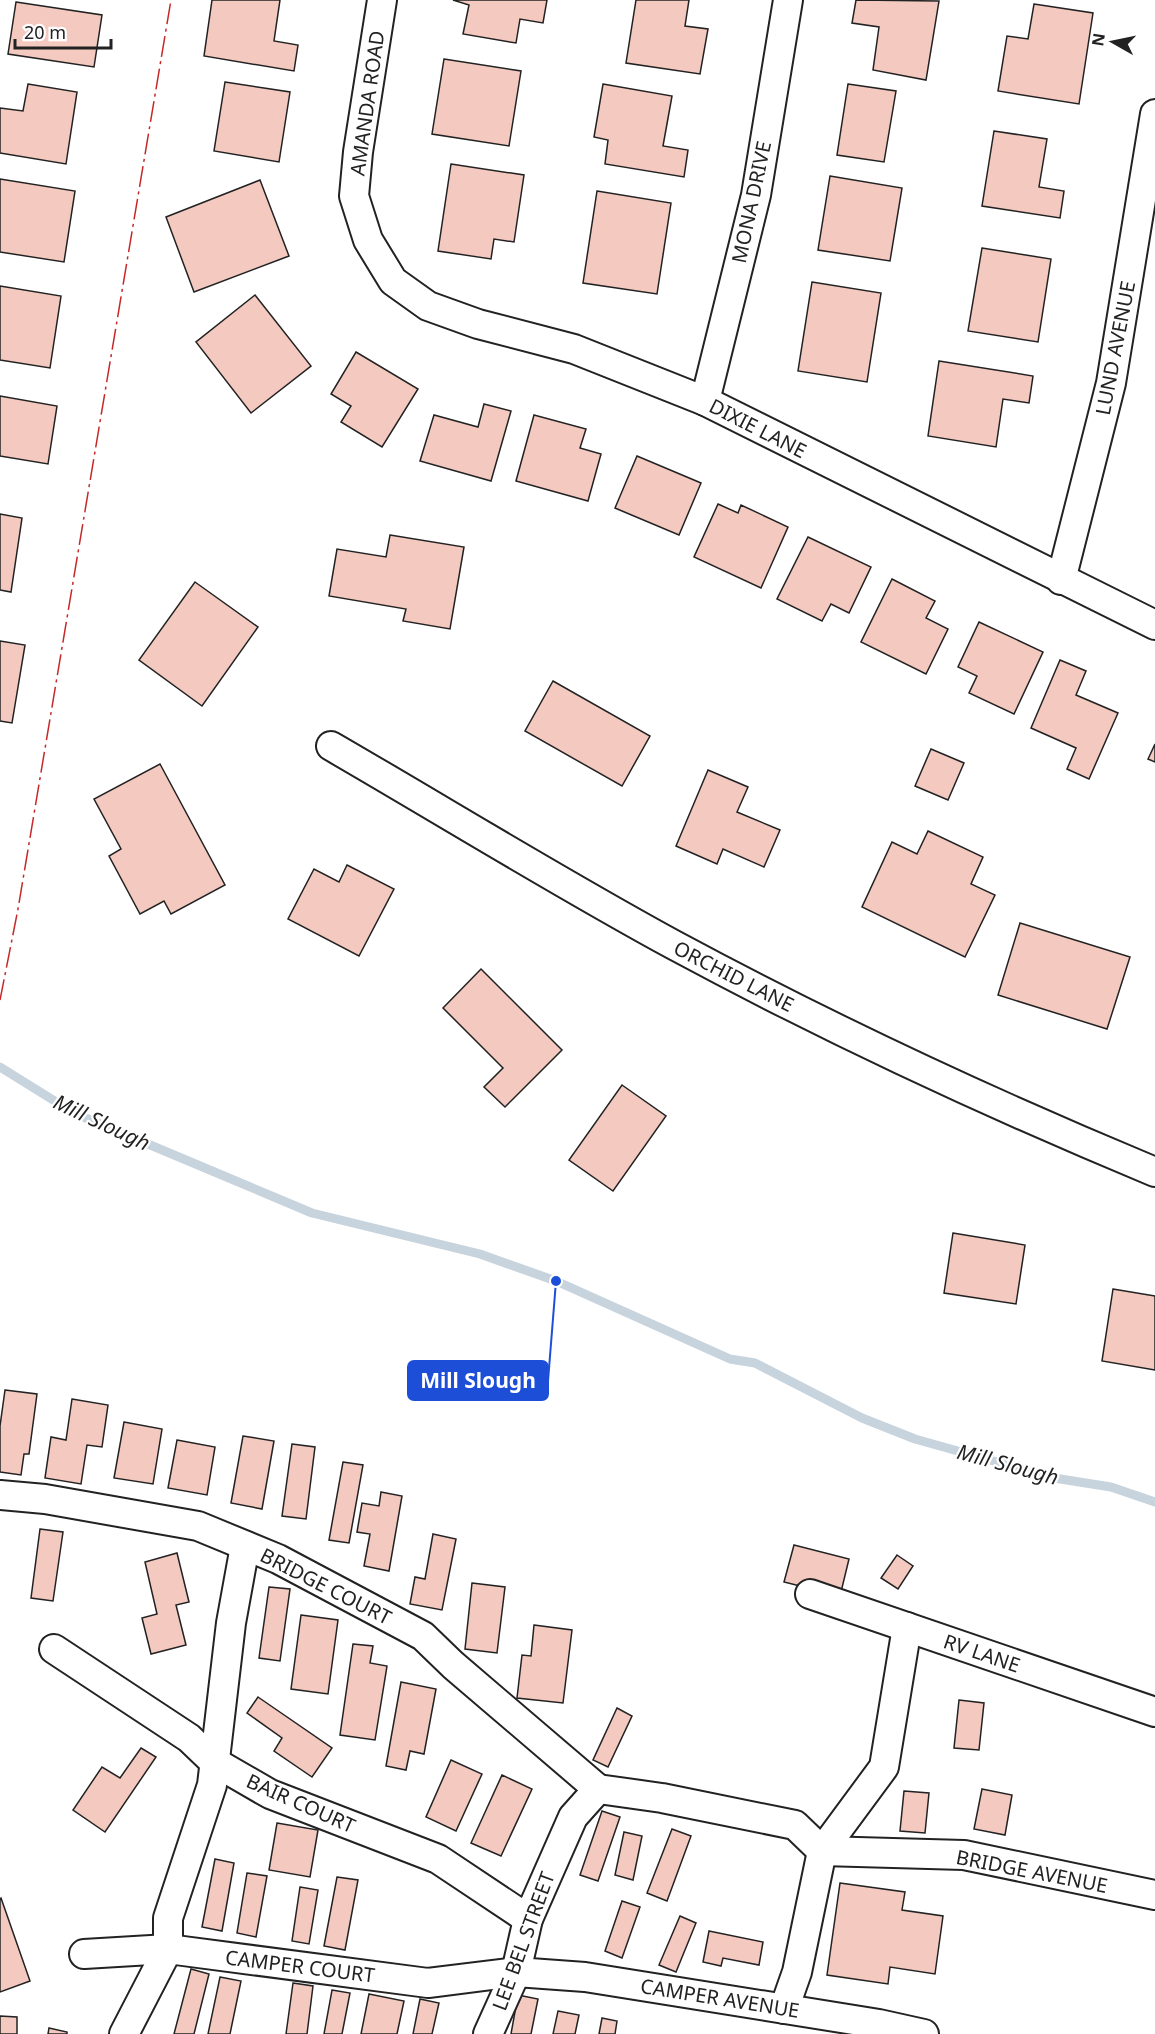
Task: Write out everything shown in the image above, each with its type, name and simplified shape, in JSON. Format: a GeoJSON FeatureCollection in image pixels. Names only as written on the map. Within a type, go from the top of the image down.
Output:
{"type":"FeatureCollection","features":[{"type":"Feature","properties":{"kind":"street","name":"AMANDA ROAD"},"geometry":{"type":"LineString","coordinates":[[368,240],[354,196],[358,152],[382,0]]}},
{"type":"Feature","properties":{"kind":"street","name":"MONA DRIVE"},"geometry":{"type":"LineString","coordinates":[[705,401],[756,195],[788,0]]}},
{"type":"Feature","properties":{"kind":"street","name":"LUND AVENUE"},"geometry":{"type":"LineString","coordinates":[[1061,580],[1111,382],[1155,114]]}},
{"type":"Feature","properties":{"kind":"street","name":"DIXIE LANE"},"geometry":{"type":"LineString","coordinates":[[368,240],[393,281],[428,306],[478,324],[574,349],[705,401],[1155,625]]}},
{"type":"Feature","properties":{"kind":"street","name":"ORCHID LANE"},"geometry":{"type":"LineString","coordinates":[[331,746],[674,944],[869,1045],[1058,1132],[1155,1172]]}},
{"type":"Feature","properties":{"kind":"street","name":"BRIDGE COURT"},"geometry":{"type":"LineString","coordinates":[[0,1495],[45,1499],[198,1526],[278,1559],[423,1636],[453,1665],[598,1789]]}},
{"type":"Feature","properties":{"kind":"street"},"geometry":{"type":"LineString","coordinates":[[124,2034],[168,1949],[168,1918],[212,1785],[213,1761],[224,1700],[231,1623],[246,1546]]}},
{"type":"Feature","properties":{"kind":"street","name":"RV LANE"},"geometry":{"type":"LineString","coordinates":[[810,1594],[1155,1712]]}},
{"type":"Feature","properties":{"kind":"street"},"geometry":{"type":"LineString","coordinates":[[784,2009],[797,1972],[822,1851],[884,1767],[907,1627]]}},
{"type":"Feature","properties":{"kind":"street","name":"BAIR COURT"},"geometry":{"type":"LineString","coordinates":[[54,1648],[189,1738],[213,1761],[270,1794],[438,1859],[528,1919]]}},
{"type":"Feature","properties":{"kind":"street"},"geometry":{"type":"LineString","coordinates":[[598,1789],[662,1798],[795,1825],[822,1851]]}},
{"type":"Feature","properties":{"kind":"street","name":"LEE BEL STREET"},"geometry":{"type":"LineString","coordinates":[[488,2034],[516,1972],[528,1919],[573,1817],[598,1789]]}},
{"type":"Feature","properties":{"kind":"street","name":"BRIDGE AVENUE"},"geometry":{"type":"LineString","coordinates":[[822,1851],[964,1855],[1155,1895]]}},
{"type":"Feature","properties":{"kind":"street","name":"CAMPER COURT"},"geometry":{"type":"LineString","coordinates":[[84,1954],[168,1949],[428,1983],[516,1972]]}},
{"type":"Feature","properties":{"kind":"street","name":"CAMPER AVENUE"},"geometry":{"type":"LineString","coordinates":[[516,1972],[585,1977],[879,2024],[924,2034]]}},
{"type":"Feature","properties":{"kind":"building"},"geometry":{"type":"Polygon","coordinates":[[[212,0],[280,0],[274,41],[298,45],[294,71],[204,56],[212,0]]]}},
{"type":"Feature","properties":{"kind":"building"},"geometry":{"type":"Polygon","coordinates":[[[453,0],[547,0],[543,23],[520,19],[516,43],[463,34],[469,5],[453,0]]]}},
{"type":"Feature","properties":{"kind":"building"},"geometry":{"type":"Polygon","coordinates":[[[636,0],[689,0],[685,26],[708,29],[700,74],[626,63],[636,0]]]}},
{"type":"Feature","properties":{"kind":"building"},"geometry":{"type":"Polygon","coordinates":[[[856,0],[939,1],[926,80],[873,70],[879,27],[852,23],[856,0]]]}},
{"type":"Feature","properties":{"kind":"building"},"geometry":{"type":"Polygon","coordinates":[[[16,2],[102,15],[94,67],[8,54],[16,2]]]}},
{"type":"Feature","properties":{"kind":"building"},"geometry":{"type":"Polygon","coordinates":[[[1034,4],[1093,13],[1079,104],[998,91],[1007,36],[1028,39],[1034,4]]]}},
{"type":"Feature","properties":{"kind":"building"},"geometry":{"type":"Polygon","coordinates":[[[444,59],[521,71],[509,146],[432,134],[444,59]]]}},
{"type":"Feature","properties":{"kind":"building"},"geometry":{"type":"Polygon","coordinates":[[[225,82],[290,92],[279,162],[214,151],[225,82]]]}},
{"type":"Feature","properties":{"kind":"building"},"geometry":{"type":"Polygon","coordinates":[[[28,84],[77,92],[66,164],[0,153],[0,108],[23,111],[28,84]]]}},
{"type":"Feature","properties":{"kind":"building"},"geometry":{"type":"Polygon","coordinates":[[[603,84],[672,96],[663,146],[688,150],[684,177],[605,164],[608,140],[594,137],[603,84]]]}},
{"type":"Feature","properties":{"kind":"building"},"geometry":{"type":"Polygon","coordinates":[[[848,84],[896,91],[884,162],[837,155],[848,84]]]}},
{"type":"Feature","properties":{"kind":"building"},"geometry":{"type":"Polygon","coordinates":[[[994,131],[1047,139],[1039,187],[1064,191],[1060,218],[982,206],[994,131]]]}},
{"type":"Feature","properties":{"kind":"building"},"geometry":{"type":"Polygon","coordinates":[[[451,164],[524,175],[514,242],[494,239],[491,259],[438,251],[451,164]]]}},
{"type":"Feature","properties":{"kind":"building"},"geometry":{"type":"Polygon","coordinates":[[[830,176],[902,188],[890,261],[818,250],[830,176]]]}},
{"type":"Feature","properties":{"kind":"building"},"geometry":{"type":"Polygon","coordinates":[[[0,179],[75,191],[64,262],[0,252],[0,179]]]}},
{"type":"Feature","properties":{"kind":"building"},"geometry":{"type":"Polygon","coordinates":[[[260,180],[289,256],[194,292],[166,217],[260,180]]]}},
{"type":"Feature","properties":{"kind":"building"},"geometry":{"type":"Polygon","coordinates":[[[597,191],[671,203],[657,294],[583,283],[597,191]]]}},
{"type":"Feature","properties":{"kind":"building"},"geometry":{"type":"Polygon","coordinates":[[[982,248],[1051,259],[1038,342],[968,331],[982,248]]]}},
{"type":"Feature","properties":{"kind":"building"},"geometry":{"type":"Polygon","coordinates":[[[812,282],[881,293],[867,382],[798,371],[812,282]]]}},
{"type":"Feature","properties":{"kind":"building"},"geometry":{"type":"Polygon","coordinates":[[[0,286],[61,296],[50,368],[0,360],[0,286]]]}},
{"type":"Feature","properties":{"kind":"building"},"geometry":{"type":"Polygon","coordinates":[[[255,295],[311,366],[251,413],[196,342],[255,295]]]}},
{"type":"Feature","properties":{"kind":"building"},"geometry":{"type":"Polygon","coordinates":[[[356,352],[418,389],[382,447],[341,422],[351,406],[331,394],[356,352]]]}},
{"type":"Feature","properties":{"kind":"building"},"geometry":{"type":"Polygon","coordinates":[[[939,361],[1033,376],[1029,403],[1003,399],[996,447],[928,436],[939,361]]]}},
{"type":"Feature","properties":{"kind":"building"},"geometry":{"type":"Polygon","coordinates":[[[0,396],[57,406],[48,464],[0,456],[0,396]]]}},
{"type":"Feature","properties":{"kind":"building"},"geometry":{"type":"Polygon","coordinates":[[[484,404],[511,411],[491,481],[420,461],[434,415],[478,427],[484,404]]]}},
{"type":"Feature","properties":{"kind":"building"},"geometry":{"type":"Polygon","coordinates":[[[534,415],[586,429],[580,448],[601,454],[588,501],[516,481],[534,415]]]}},
{"type":"Feature","properties":{"kind":"building"},"geometry":{"type":"Polygon","coordinates":[[[637,456],[701,483],[679,535],[615,508],[637,456]]]}},
{"type":"Feature","properties":{"kind":"building"},"geometry":{"type":"Polygon","coordinates":[[[718,504],[738,513],[741,505],[788,527],[761,588],[694,557],[718,504]]]}},
{"type":"Feature","properties":{"kind":"building"},"geometry":{"type":"Polygon","coordinates":[[[0,514],[22,518],[11,592],[0,590],[0,514]]]}},
{"type":"Feature","properties":{"kind":"building"},"geometry":{"type":"Polygon","coordinates":[[[390,535],[464,547],[450,629],[403,621],[406,609],[329,596],[337,549],[386,557],[390,535]]]}},
{"type":"Feature","properties":{"kind":"building"},"geometry":{"type":"Polygon","coordinates":[[[808,537],[871,567],[849,613],[831,604],[822,621],[777,599],[808,537]]]}},
{"type":"Feature","properties":{"kind":"building"},"geometry":{"type":"Polygon","coordinates":[[[892,579],[935,601],[926,618],[948,629],[926,674],[861,642],[892,579]]]}},
{"type":"Feature","properties":{"kind":"building"},"geometry":{"type":"Polygon","coordinates":[[[195,582],[258,627],[202,706],[139,660],[195,582]]]}},
{"type":"Feature","properties":{"kind":"building"},"geometry":{"type":"Polygon","coordinates":[[[979,622],[1043,652],[1014,714],[969,693],[977,676],[958,667],[979,622]]]}},
{"type":"Feature","properties":{"kind":"building"},"geometry":{"type":"Polygon","coordinates":[[[0,641],[25,645],[12,723],[0,721],[0,641]]]}},
{"type":"Feature","properties":{"kind":"building"},"geometry":{"type":"Polygon","coordinates":[[[1060,660],[1086,671],[1076,695],[1118,713],[1089,779],[1067,769],[1076,748],[1031,728],[1060,660]]]}},
{"type":"Feature","properties":{"kind":"building"},"geometry":{"type":"Polygon","coordinates":[[[553,681],[650,736],[622,786],[525,731],[553,681]]]}},
{"type":"Feature","properties":{"kind":"building"},"geometry":{"type":"Polygon","coordinates":[[[1155,744],[1155,762],[1148,759],[1155,744]]]}},
{"type":"Feature","properties":{"kind":"building"},"geometry":{"type":"Polygon","coordinates":[[[931,749],[964,763],[948,800],[915,786],[931,749]]]}},
{"type":"Feature","properties":{"kind":"building"},"geometry":{"type":"Polygon","coordinates":[[[160,764],[225,885],[171,914],[164,901],[140,914],[109,856],[121,849],[94,799],[160,764]]]}},
{"type":"Feature","properties":{"kind":"building"},"geometry":{"type":"Polygon","coordinates":[[[708,770],[748,787],[737,812],[780,830],[764,867],[723,849],[717,864],[676,846],[708,770]]]}},
{"type":"Feature","properties":{"kind":"building"},"geometry":{"type":"Polygon","coordinates":[[[928,831],[983,857],[971,884],[995,895],[965,957],[862,907],[892,842],[917,854],[928,831]]]}},
{"type":"Feature","properties":{"kind":"building"},"geometry":{"type":"Polygon","coordinates":[[[347,865],[394,889],[359,956],[288,919],[314,869],[339,882],[347,865]]]}},
{"type":"Feature","properties":{"kind":"building"},"geometry":{"type":"Polygon","coordinates":[[[1020,923],[1130,957],[1107,1029],[998,995],[1020,923]]]}},
{"type":"Feature","properties":{"kind":"building"},"geometry":{"type":"Polygon","coordinates":[[[481,969],[562,1050],[505,1107],[484,1087],[503,1068],[443,1008],[481,969]]]}},
{"type":"Feature","properties":{"kind":"building"},"geometry":{"type":"Polygon","coordinates":[[[622,1085],[666,1116],[613,1191],[569,1160],[622,1085]]]}},
{"type":"Feature","properties":{"kind":"building"},"geometry":{"type":"Polygon","coordinates":[[[953,1233],[1025,1245],[1016,1304],[944,1293],[953,1233]]]}},
{"type":"Feature","properties":{"kind":"building"},"geometry":{"type":"Polygon","coordinates":[[[1113,1289],[1155,1296],[1155,1370],[1102,1361],[1113,1289]]]}},
{"type":"Feature","properties":{"kind":"building"},"geometry":{"type":"Polygon","coordinates":[[[5,1390],[37,1394],[29,1454],[24,1454],[21,1475],[0,1472],[0,1426],[5,1390]]]}},
{"type":"Feature","properties":{"kind":"building"},"geometry":{"type":"Polygon","coordinates":[[[72,1399],[108,1405],[102,1447],[87,1445],[81,1484],[45,1478],[51,1437],[66,1440],[72,1399]]]}},
{"type":"Feature","properties":{"kind":"building"},"geometry":{"type":"Polygon","coordinates":[[[124,1422],[162,1429],[153,1484],[114,1478],[124,1422]]]}},
{"type":"Feature","properties":{"kind":"building"},"geometry":{"type":"Polygon","coordinates":[[[243,1436],[274,1441],[262,1509],[231,1503],[243,1436]]]}},
{"type":"Feature","properties":{"kind":"building"},"geometry":{"type":"Polygon","coordinates":[[[177,1440],[215,1447],[207,1495],[168,1488],[177,1440]]]}},
{"type":"Feature","properties":{"kind":"building"},"geometry":{"type":"Polygon","coordinates":[[[292,1444],[315,1447],[306,1519],[282,1516],[292,1444]]]}},
{"type":"Feature","properties":{"kind":"building"},"geometry":{"type":"Polygon","coordinates":[[[343,1462],[363,1465],[349,1543],[329,1540],[343,1462]]]}},
{"type":"Feature","properties":{"kind":"building"},"geometry":{"type":"Polygon","coordinates":[[[381,1492],[402,1496],[389,1571],[364,1566],[370,1534],[357,1532],[362,1503],[379,1506],[381,1492]]]}},
{"type":"Feature","properties":{"kind":"building"},"geometry":{"type":"Polygon","coordinates":[[[40,1529],[63,1532],[53,1601],[31,1598],[40,1529]]]}},
{"type":"Feature","properties":{"kind":"building"},"geometry":{"type":"Polygon","coordinates":[[[433,1534],[456,1539],[442,1610],[410,1604],[415,1577],[425,1579],[433,1534]]]}},
{"type":"Feature","properties":{"kind":"building"},"geometry":{"type":"Polygon","coordinates":[[[794,1545],[849,1559],[840,1596],[784,1582],[794,1545]]]}},
{"type":"Feature","properties":{"kind":"building"},"geometry":{"type":"Polygon","coordinates":[[[177,1553],[189,1602],[176,1605],[186,1645],[151,1654],[142,1618],[157,1614],[145,1562],[177,1553]]]}},
{"type":"Feature","properties":{"kind":"building"},"geometry":{"type":"Polygon","coordinates":[[[897,1555],[913,1566],[898,1589],[881,1578],[897,1555]]]}},
{"type":"Feature","properties":{"kind":"building"},"geometry":{"type":"Polygon","coordinates":[[[472,1583],[505,1587],[497,1653],[465,1649],[472,1583]]]}},
{"type":"Feature","properties":{"kind":"building"},"geometry":{"type":"Polygon","coordinates":[[[269,1587],[290,1589],[280,1661],[259,1658],[269,1587]]]}},
{"type":"Feature","properties":{"kind":"building"},"geometry":{"type":"Polygon","coordinates":[[[301,1615],[338,1620],[328,1694],[291,1689],[301,1615]]]}},
{"type":"Feature","properties":{"kind":"building"},"geometry":{"type":"Polygon","coordinates":[[[534,1625],[572,1630],[563,1703],[517,1698],[522,1655],[531,1656],[534,1625]]]}},
{"type":"Feature","properties":{"kind":"building"},"geometry":{"type":"Polygon","coordinates":[[[353,1644],[373,1646],[370,1663],[387,1666],[375,1740],[340,1735],[353,1644]]]}},
{"type":"Feature","properties":{"kind":"building"},"geometry":{"type":"Polygon","coordinates":[[[401,1682],[436,1689],[424,1754],[410,1751],[406,1770],[386,1766],[401,1682]]]}},
{"type":"Feature","properties":{"kind":"building"},"geometry":{"type":"Polygon","coordinates":[[[258,1697],[332,1748],[312,1777],[274,1751],[282,1738],[247,1713],[258,1697]]]}},
{"type":"Feature","properties":{"kind":"building"},"geometry":{"type":"Polygon","coordinates":[[[959,1700],[984,1703],[979,1750],[954,1748],[959,1700]]]}},
{"type":"Feature","properties":{"kind":"building"},"geometry":{"type":"Polygon","coordinates":[[[617,1708],[632,1716],[608,1767],[593,1760],[617,1708]]]}},
{"type":"Feature","properties":{"kind":"building"},"geometry":{"type":"Polygon","coordinates":[[[141,1748],[156,1757],[105,1832],[73,1810],[102,1767],[120,1778],[141,1748]]]}},
{"type":"Feature","properties":{"kind":"building"},"geometry":{"type":"Polygon","coordinates":[[[451,1760],[482,1774],[456,1831],[426,1817],[451,1760]]]}},
{"type":"Feature","properties":{"kind":"building"},"geometry":{"type":"Polygon","coordinates":[[[502,1775],[532,1789],[501,1856],[471,1843],[502,1775]]]}},
{"type":"Feature","properties":{"kind":"building"},"geometry":{"type":"Polygon","coordinates":[[[982,1789],[1012,1795],[1005,1835],[974,1829],[982,1789]]]}},
{"type":"Feature","properties":{"kind":"building"},"geometry":{"type":"Polygon","coordinates":[[[904,1791],[929,1793],[925,1833],[900,1831],[904,1791]]]}},
{"type":"Feature","properties":{"kind":"building"},"geometry":{"type":"Polygon","coordinates":[[[602,1811],[620,1817],[598,1881],[580,1875],[602,1811]]]}},
{"type":"Feature","properties":{"kind":"building"},"geometry":{"type":"Polygon","coordinates":[[[277,1823],[318,1830],[310,1877],[269,1870],[277,1823]]]}},
{"type":"Feature","properties":{"kind":"building"},"geometry":{"type":"Polygon","coordinates":[[[672,1829],[691,1836],[667,1901],[647,1893],[672,1829]]]}},
{"type":"Feature","properties":{"kind":"building"},"geometry":{"type":"Polygon","coordinates":[[[624,1832],[642,1836],[633,1880],[615,1875],[624,1832]]]}},
{"type":"Feature","properties":{"kind":"building"},"geometry":{"type":"Polygon","coordinates":[[[215,1859],[234,1863],[222,1931],[202,1927],[215,1859]]]}},
{"type":"Feature","properties":{"kind":"building"},"geometry":{"type":"Polygon","coordinates":[[[247,1873],[267,1876],[256,1937],[237,1933],[247,1873]]]}},
{"type":"Feature","properties":{"kind":"building"},"geometry":{"type":"Polygon","coordinates":[[[337,1877],[358,1880],[345,1950],[324,1946],[337,1877]]]}},
{"type":"Feature","properties":{"kind":"building"},"geometry":{"type":"Polygon","coordinates":[[[840,1883],[905,1892],[902,1910],[943,1916],[935,1974],[890,1967],[888,1984],[827,1975],[840,1883]]]}},
{"type":"Feature","properties":{"kind":"building"},"geometry":{"type":"Polygon","coordinates":[[[300,1887],[318,1890],[309,1944],[292,1941],[300,1887]]]}},
{"type":"Feature","properties":{"kind":"building"},"geometry":{"type":"Polygon","coordinates":[[[0,1899],[30,1981],[0,1992],[0,1899]]]}},
{"type":"Feature","properties":{"kind":"building"},"geometry":{"type":"Polygon","coordinates":[[[622,1901],[640,1907],[622,1958],[605,1951],[622,1901]]]}},
{"type":"Feature","properties":{"kind":"building"},"geometry":{"type":"Polygon","coordinates":[[[680,1916],[696,1923],[676,1972],[659,1965],[680,1916]]]}},
{"type":"Feature","properties":{"kind":"building"},"geometry":{"type":"Polygon","coordinates":[[[709,1931],[763,1942],[759,1965],[723,1958],[721,1966],[703,1962],[709,1931]]]}},
{"type":"Feature","properties":{"kind":"building"},"geometry":{"type":"Polygon","coordinates":[[[191,1969],[209,1974],[194,2034],[174,2034],[191,1969]]]}},
{"type":"Feature","properties":{"kind":"building"},"geometry":{"type":"Polygon","coordinates":[[[220,1977],[241,1981],[230,2034],[208,2034],[220,1977]]]}},
{"type":"Feature","properties":{"kind":"building"},"geometry":{"type":"Polygon","coordinates":[[[293,1983],[313,1986],[307,2034],[286,2034],[293,1983]]]}},
{"type":"Feature","properties":{"kind":"building"},"geometry":{"type":"Polygon","coordinates":[[[332,1990],[350,1993],[342,2034],[324,2034],[332,1990]]]}},
{"type":"Feature","properties":{"kind":"building"},"geometry":{"type":"Polygon","coordinates":[[[369,1994],[404,2001],[397,2034],[361,2034],[369,1994]]]}},
{"type":"Feature","properties":{"kind":"building"},"geometry":{"type":"Polygon","coordinates":[[[518,1995],[538,1999],[531,2034],[511,2034],[518,1995]]]}},
{"type":"Feature","properties":{"kind":"building"},"geometry":{"type":"Polygon","coordinates":[[[420,1999],[439,2003],[432,2034],[413,2034],[420,1999]]]}},
{"type":"Feature","properties":{"kind":"building"},"geometry":{"type":"Polygon","coordinates":[[[558,2011],[579,2015],[575,2034],[553,2034],[558,2011]]]}},
{"type":"Feature","properties":{"kind":"building"},"geometry":{"type":"Polygon","coordinates":[[[0,2016],[17,2017],[17,2034],[0,2034],[0,2016]]]}},
{"type":"Feature","properties":{"kind":"building"},"geometry":{"type":"Polygon","coordinates":[[[602,2018],[617,2021],[615,2034],[599,2034],[602,2018]]]}},
{"type":"Feature","properties":{"kind":"building"},"geometry":{"type":"Polygon","coordinates":[[[49,2028],[67,2032],[67,2034],[48,2034],[49,2028]]]}},
{"type":"Feature","properties":{"kind":"waterway","name":"Mill Slough"},"geometry":{"type":"LineString","coordinates":[[0,1067],[74,1113],[312,1213],[480,1254],[556,1281],[730,1359],[755,1363],[862,1418],[915,1439],[1054,1478],[1111,1487],[1155,1502]]}},
{"type":"Feature","properties":{"kind":"power"},"geometry":{"type":"LineString","coordinates":[[0,1000],[18,909],[171,0]]}},
{"type":"Feature","properties":{"kind":"place","name":"Mill Slough"},"geometry":{"type":"Point","coordinates":[556,1281]}}]}
